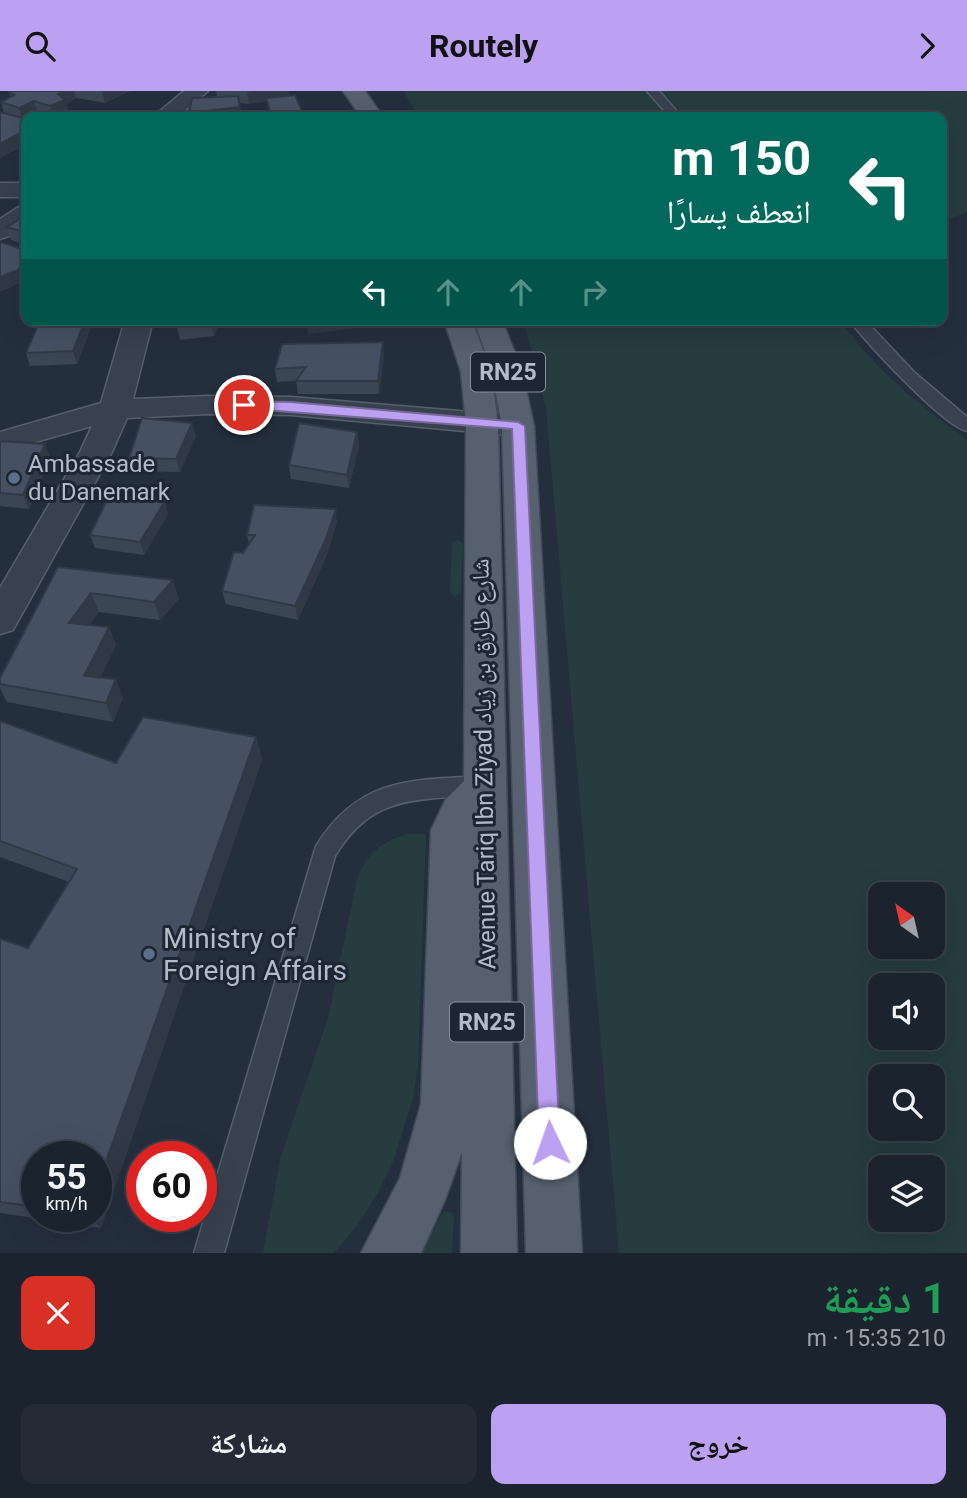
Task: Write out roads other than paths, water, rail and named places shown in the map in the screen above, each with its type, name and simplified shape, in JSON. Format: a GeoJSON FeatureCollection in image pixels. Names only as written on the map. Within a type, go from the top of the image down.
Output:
{"type":"FeatureCollection","features":[{"type":"Feature","properties":{"kind":"main road"},"geometry":{"type":"LineString","coordinates":[[354,91],[369,112]]}},
{"type":"Feature","properties":{"kind":"main road","name":"Avenue Tariq Ibn Ziyad شارع طارق بن زياد"},"geometry":{"type":"LineString","coordinates":[[460,326],[476,372],[500,425],[554,1253]]}},
{"type":"Feature","properties":{"kind":"main road","name":"Avenue Tariq Ibn Ziyad شارع طارق بن زياد"},"geometry":{"type":"LineString","coordinates":[[489,1253],[485,788],[500,425],[507,371],[490,326]]}},
{"type":"Feature","properties":{"kind":"main road"},"geometry":{"type":"LineString","coordinates":[[389,1253],[424,1190],[441,1136],[447,1104],[453,830],[463,806],[485,788]]}},
{"type":"Feature","properties":{"kind":"street"},"geometry":{"type":"LineString","coordinates":[[170,112],[197,91]]}},
{"type":"Feature","properties":{"kind":"street"},"geometry":{"type":"LineString","coordinates":[[0,190],[21,190]]}},
{"type":"Feature","properties":{"kind":"street"},"geometry":{"type":"LineString","coordinates":[[0,231],[21,216]]}},
{"type":"Feature","properties":{"kind":"street"},"geometry":{"type":"LineString","coordinates":[[0,620],[74,493],[115,409],[137,326]]}},
{"type":"Feature","properties":{"kind":"street"},"geometry":{"type":"LineString","coordinates":[[0,442],[115,409],[208,405],[291,406],[500,425]]}},
{"type":"Feature","properties":{"kind":"lane"},"geometry":{"type":"LineString","coordinates":[[653,91],[672,112]]}},
{"type":"Feature","properties":{"kind":"lane"},"geometry":{"type":"LineString","coordinates":[[863,326],[911,379],[967,426]]}},
{"type":"Feature","properties":{"kind":"lane"},"geometry":{"type":"LineString","coordinates":[[209,1253],[324,853],[331,839],[352,814],[380,798],[413,790],[485,788]]}},
{"type":"Feature","properties":{"kind":"place","name":"Ambassade du Danemark"},"geometry":{"type":"Point","coordinates":[14,478]}},
{"type":"Feature","properties":{"kind":"place","name":"Ministry of Foreign Affairs"},"geometry":{"type":"Point","coordinates":[149,954]}}]}
